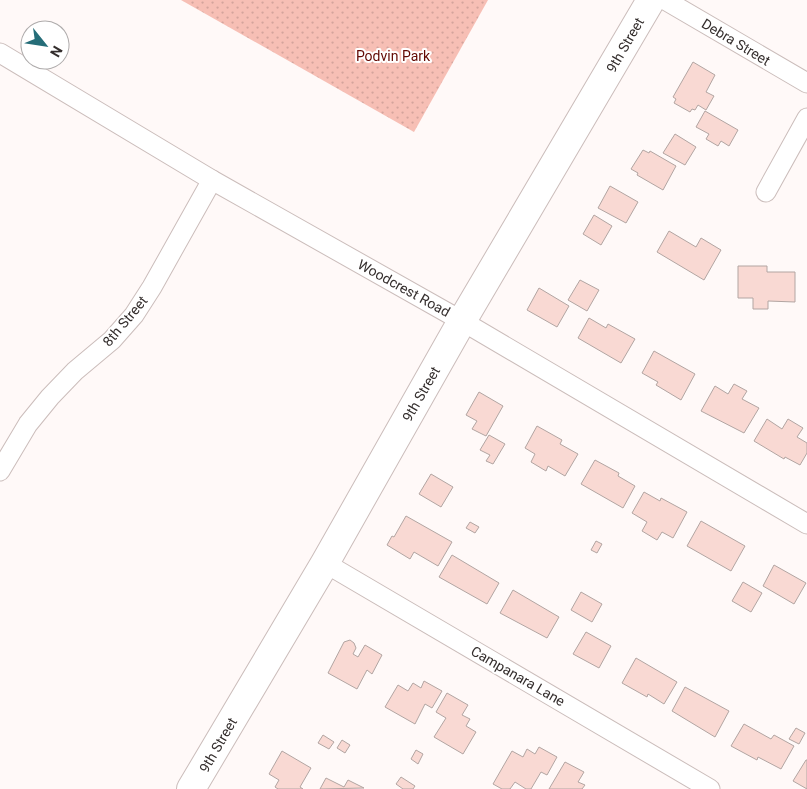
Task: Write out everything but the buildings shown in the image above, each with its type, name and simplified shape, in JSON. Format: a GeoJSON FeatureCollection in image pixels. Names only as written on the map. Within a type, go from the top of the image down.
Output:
{"type":"FeatureCollection","features":[{"type":"Feature","properties":{"kind":"street","name":"9th Street"},"geometry":{"type":"LineString","coordinates":[[192,789],[325,563],[462,321],[651,0]]}},
{"type":"Feature","properties":{"kind":"street","name":"Debra Street"},"geometry":{"type":"LineString","coordinates":[[666,0],[807,83]]}},
{"type":"Feature","properties":{"kind":"street","name":"Woodcrest Road"},"geometry":{"type":"LineString","coordinates":[[0,53],[212,180],[462,321],[807,524]]}},
{"type":"Feature","properties":{"kind":"street"},"geometry":{"type":"LineString","coordinates":[[766,192],[807,118]]}},
{"type":"Feature","properties":{"kind":"street","name":"8th Street"},"geometry":{"type":"LineString","coordinates":[[0,471],[28,424],[50,397],[74,371],[112,340],[134,315],[152,287],[212,180]]}},
{"type":"Feature","properties":{"kind":"street","name":"Campanara Lane"},"geometry":{"type":"LineString","coordinates":[[325,563],[710,789]]}},
{"type":"Feature","properties":{"kind":"green space","name":"Podvin Park"},"geometry":{"type":"Polygon","coordinates":[[[181,0],[488,0],[414,132],[181,0]]]}}]}
